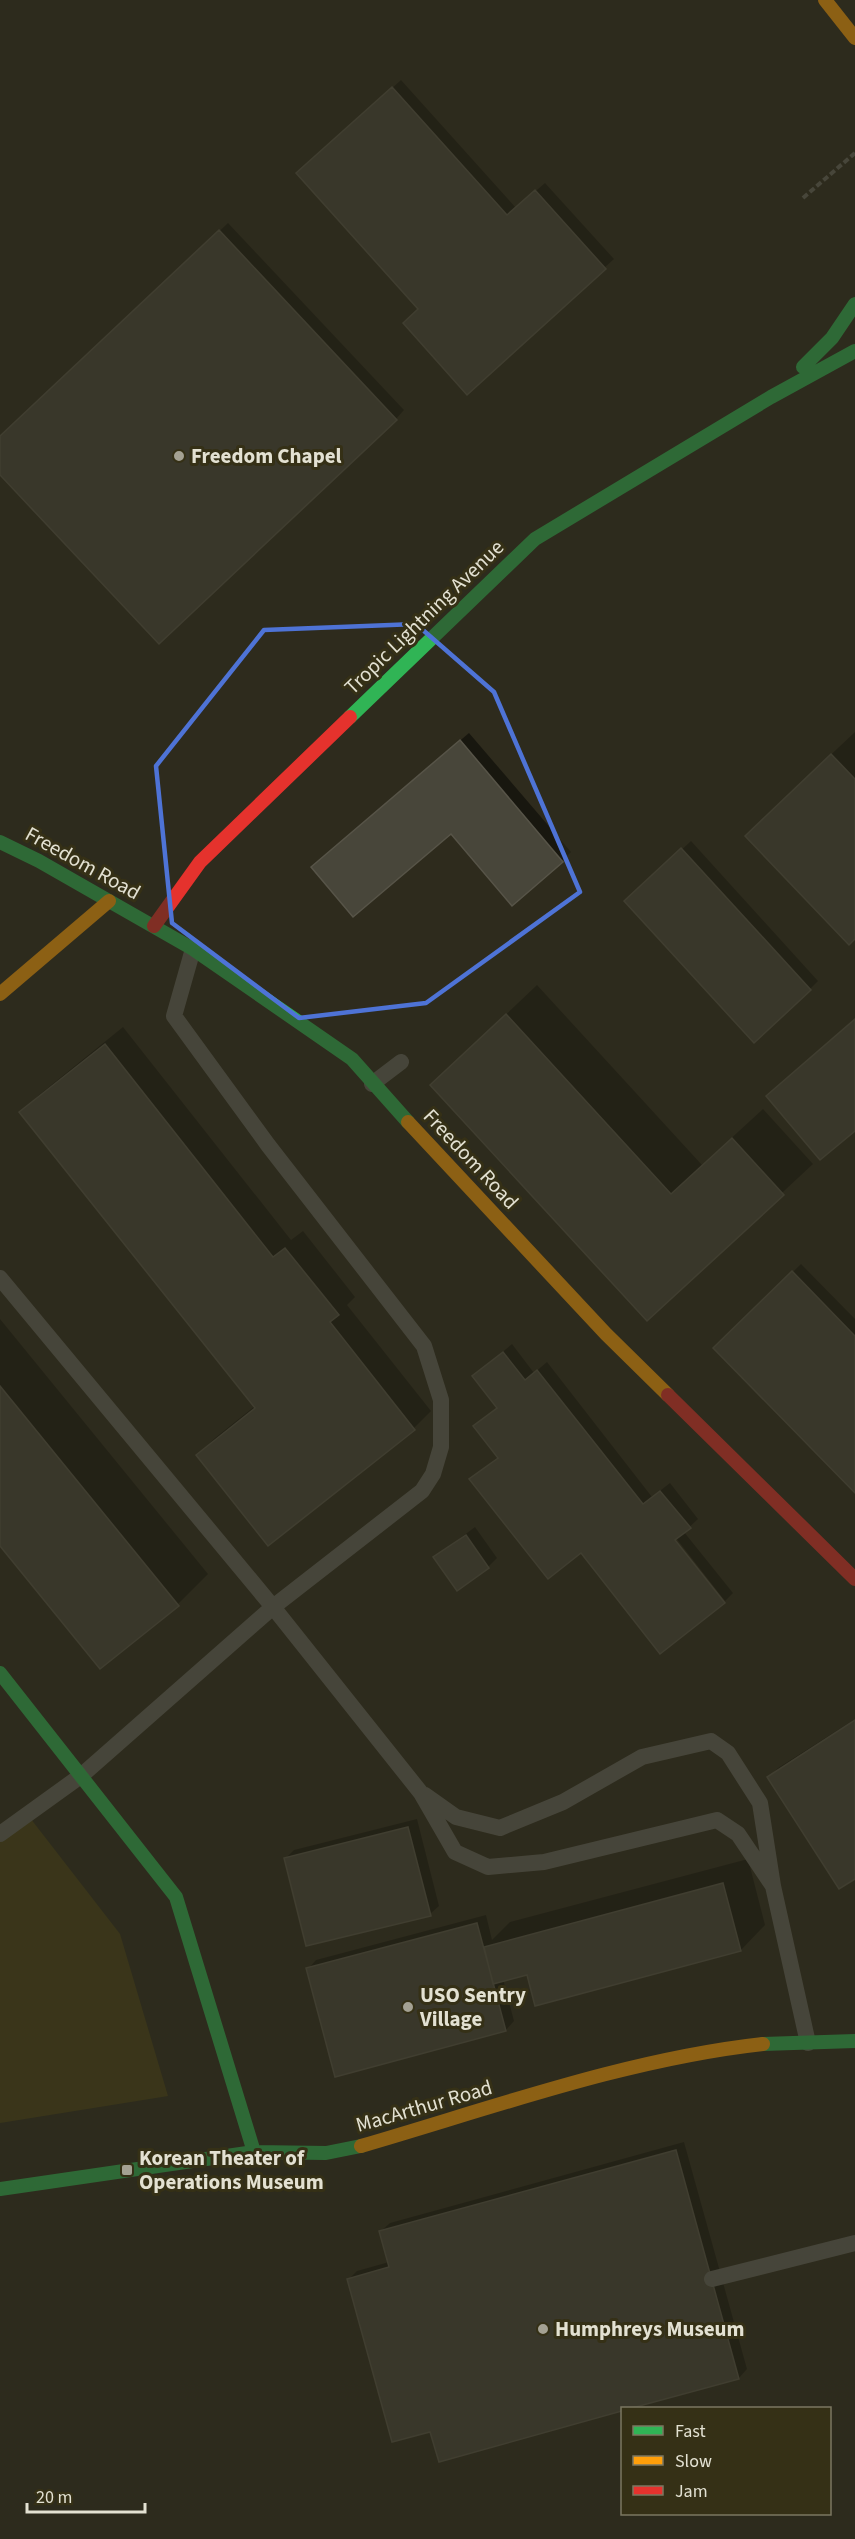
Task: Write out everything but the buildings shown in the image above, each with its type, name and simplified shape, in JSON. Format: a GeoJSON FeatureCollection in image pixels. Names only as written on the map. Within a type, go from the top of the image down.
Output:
{"type":"FeatureCollection","features":[{"type":"Feature","properties":{"kind":"street"},"geometry":{"type":"LineString","coordinates":[[825,0],[855,38]]}},
{"type":"Feature","properties":{"kind":"street"},"geometry":{"type":"LineString","coordinates":[[771,397],[832,339],[855,304]]}},
{"type":"Feature","properties":{"kind":"street"},"geometry":{"type":"LineString","coordinates":[[771,397],[855,351]]}},
{"type":"Feature","properties":{"kind":"street","name":"Tropic Lightning Avenue"},"geometry":{"type":"LineString","coordinates":[[154,926],[200,862],[535,539],[771,397]]}},
{"type":"Feature","properties":{"kind":"street","name":"Freedom Road"},"geometry":{"type":"LineString","coordinates":[[0,842],[39,861],[193,949],[352,1059],[372,1084],[606,1335],[855,1579]]}},
{"type":"Feature","properties":{"kind":"street"},"geometry":{"type":"LineString","coordinates":[[0,994],[110,901]]}},
{"type":"Feature","properties":{"kind":"street"},"geometry":{"type":"LineString","coordinates":[[0,1673],[176,1897],[254,2152]]}},
{"type":"Feature","properties":{"kind":"street","name":"MacArthur Road"},"geometry":{"type":"LineString","coordinates":[[0,2189],[254,2152],[326,2153],[338,2151],[633,2069],[733,2048],[769,2043],[855,2041]]}},
{"type":"Feature","properties":{"kind":"lane"},"geometry":{"type":"LineString","coordinates":[[0,1834],[82,1775],[154,1709],[273,1607],[422,1491],[433,1474],[441,1447],[441,1400],[424,1346],[268,1145],[174,1016],[193,949]]}},
{"type":"Feature","properties":{"kind":"lane"},"geometry":{"type":"LineString","coordinates":[[372,1084],[401,1062]]}},
{"type":"Feature","properties":{"kind":"lane"},"geometry":{"type":"LineString","coordinates":[[0,1278],[273,1607],[421,1793],[455,1852],[488,1867],[544,1862],[717,1820],[738,1834],[773,1886]]}},
{"type":"Feature","properties":{"kind":"lane"},"geometry":{"type":"LineString","coordinates":[[421,1793],[456,1817],[500,1828],[563,1802],[642,1758],[711,1741],[729,1753],[760,1803],[773,1886],[808,2043]]}},
{"type":"Feature","properties":{"kind":"lane"},"geometry":{"type":"LineString","coordinates":[[712,2279],[855,2243]]}},
{"type":"Feature","properties":{"kind":"path"},"geometry":{"type":"LineString","coordinates":[[803,198],[855,153]]}},
{"type":"Feature","properties":{"kind":"highlighted area"},"geometry":{"type":"Polygon","coordinates":[[[416,624],[494,692],[580,892],[426,1003],[299,1018],[172,923],[156,766],[264,630],[416,624]]]}},
{"type":"Feature","properties":{"kind":"shaded area"},"geometry":{"type":"Polygon","coordinates":[[[27,1814],[120,1934],[168,2096],[0,2123],[0,1834],[27,1814]]]}},
{"type":"Feature","properties":{"kind":"traffic: fast"},"geometry":{"type":"LineString","coordinates":[[803,367],[832,338],[855,304]]}},
{"type":"Feature","properties":{"kind":"traffic: fast"},"geometry":{"type":"LineString","coordinates":[[350,717],[535,539],[771,397],[855,351]]}},
{"type":"Feature","properties":{"kind":"traffic: fast"},"geometry":{"type":"LineString","coordinates":[[0,842],[39,861],[193,949],[352,1059],[408,1122]]}},
{"type":"Feature","properties":{"kind":"traffic: fast"},"geometry":{"type":"LineString","coordinates":[[0,1673],[176,1897],[254,2152]]}},
{"type":"Feature","properties":{"kind":"traffic: fast"},"geometry":{"type":"LineString","coordinates":[[763,2044],[855,2041]]}},
{"type":"Feature","properties":{"kind":"traffic: fast"},"geometry":{"type":"LineString","coordinates":[[0,2189],[254,2152],[326,2153],[361,2146]]}},
{"type":"Feature","properties":{"kind":"traffic: slow"},"geometry":{"type":"LineString","coordinates":[[825,0],[855,38]]}},
{"type":"Feature","properties":{"kind":"traffic: slow"},"geometry":{"type":"LineString","coordinates":[[0,994],[109,901]]}},
{"type":"Feature","properties":{"kind":"traffic: slow"},"geometry":{"type":"LineString","coordinates":[[408,1122],[606,1334],[668,1395]]}},
{"type":"Feature","properties":{"kind":"traffic: slow"},"geometry":{"type":"LineString","coordinates":[[361,2146],[560,2086],[611,2073],[712,2051],[763,2044]]}},
{"type":"Feature","properties":{"kind":"traffic: jam"},"geometry":{"type":"LineString","coordinates":[[154,926],[200,862],[350,717]]}},
{"type":"Feature","properties":{"kind":"traffic: jam"},"geometry":{"type":"LineString","coordinates":[[668,1395],[855,1579]]}},
{"type":"Feature","properties":{"kind":"place","name":"Freedom Chapel"},"geometry":{"type":"Point","coordinates":[179,456]}},
{"type":"Feature","properties":{"kind":"place","name":"USO Sentry Village"},"geometry":{"type":"Point","coordinates":[408,2007]}},
{"type":"Feature","properties":{"kind":"place","name":"Korean Theater of Operations Museum"},"geometry":{"type":"Point","coordinates":[127,2170]}},
{"type":"Feature","properties":{"kind":"place","name":"Humphreys Museum"},"geometry":{"type":"Point","coordinates":[543,2329]}}]}
